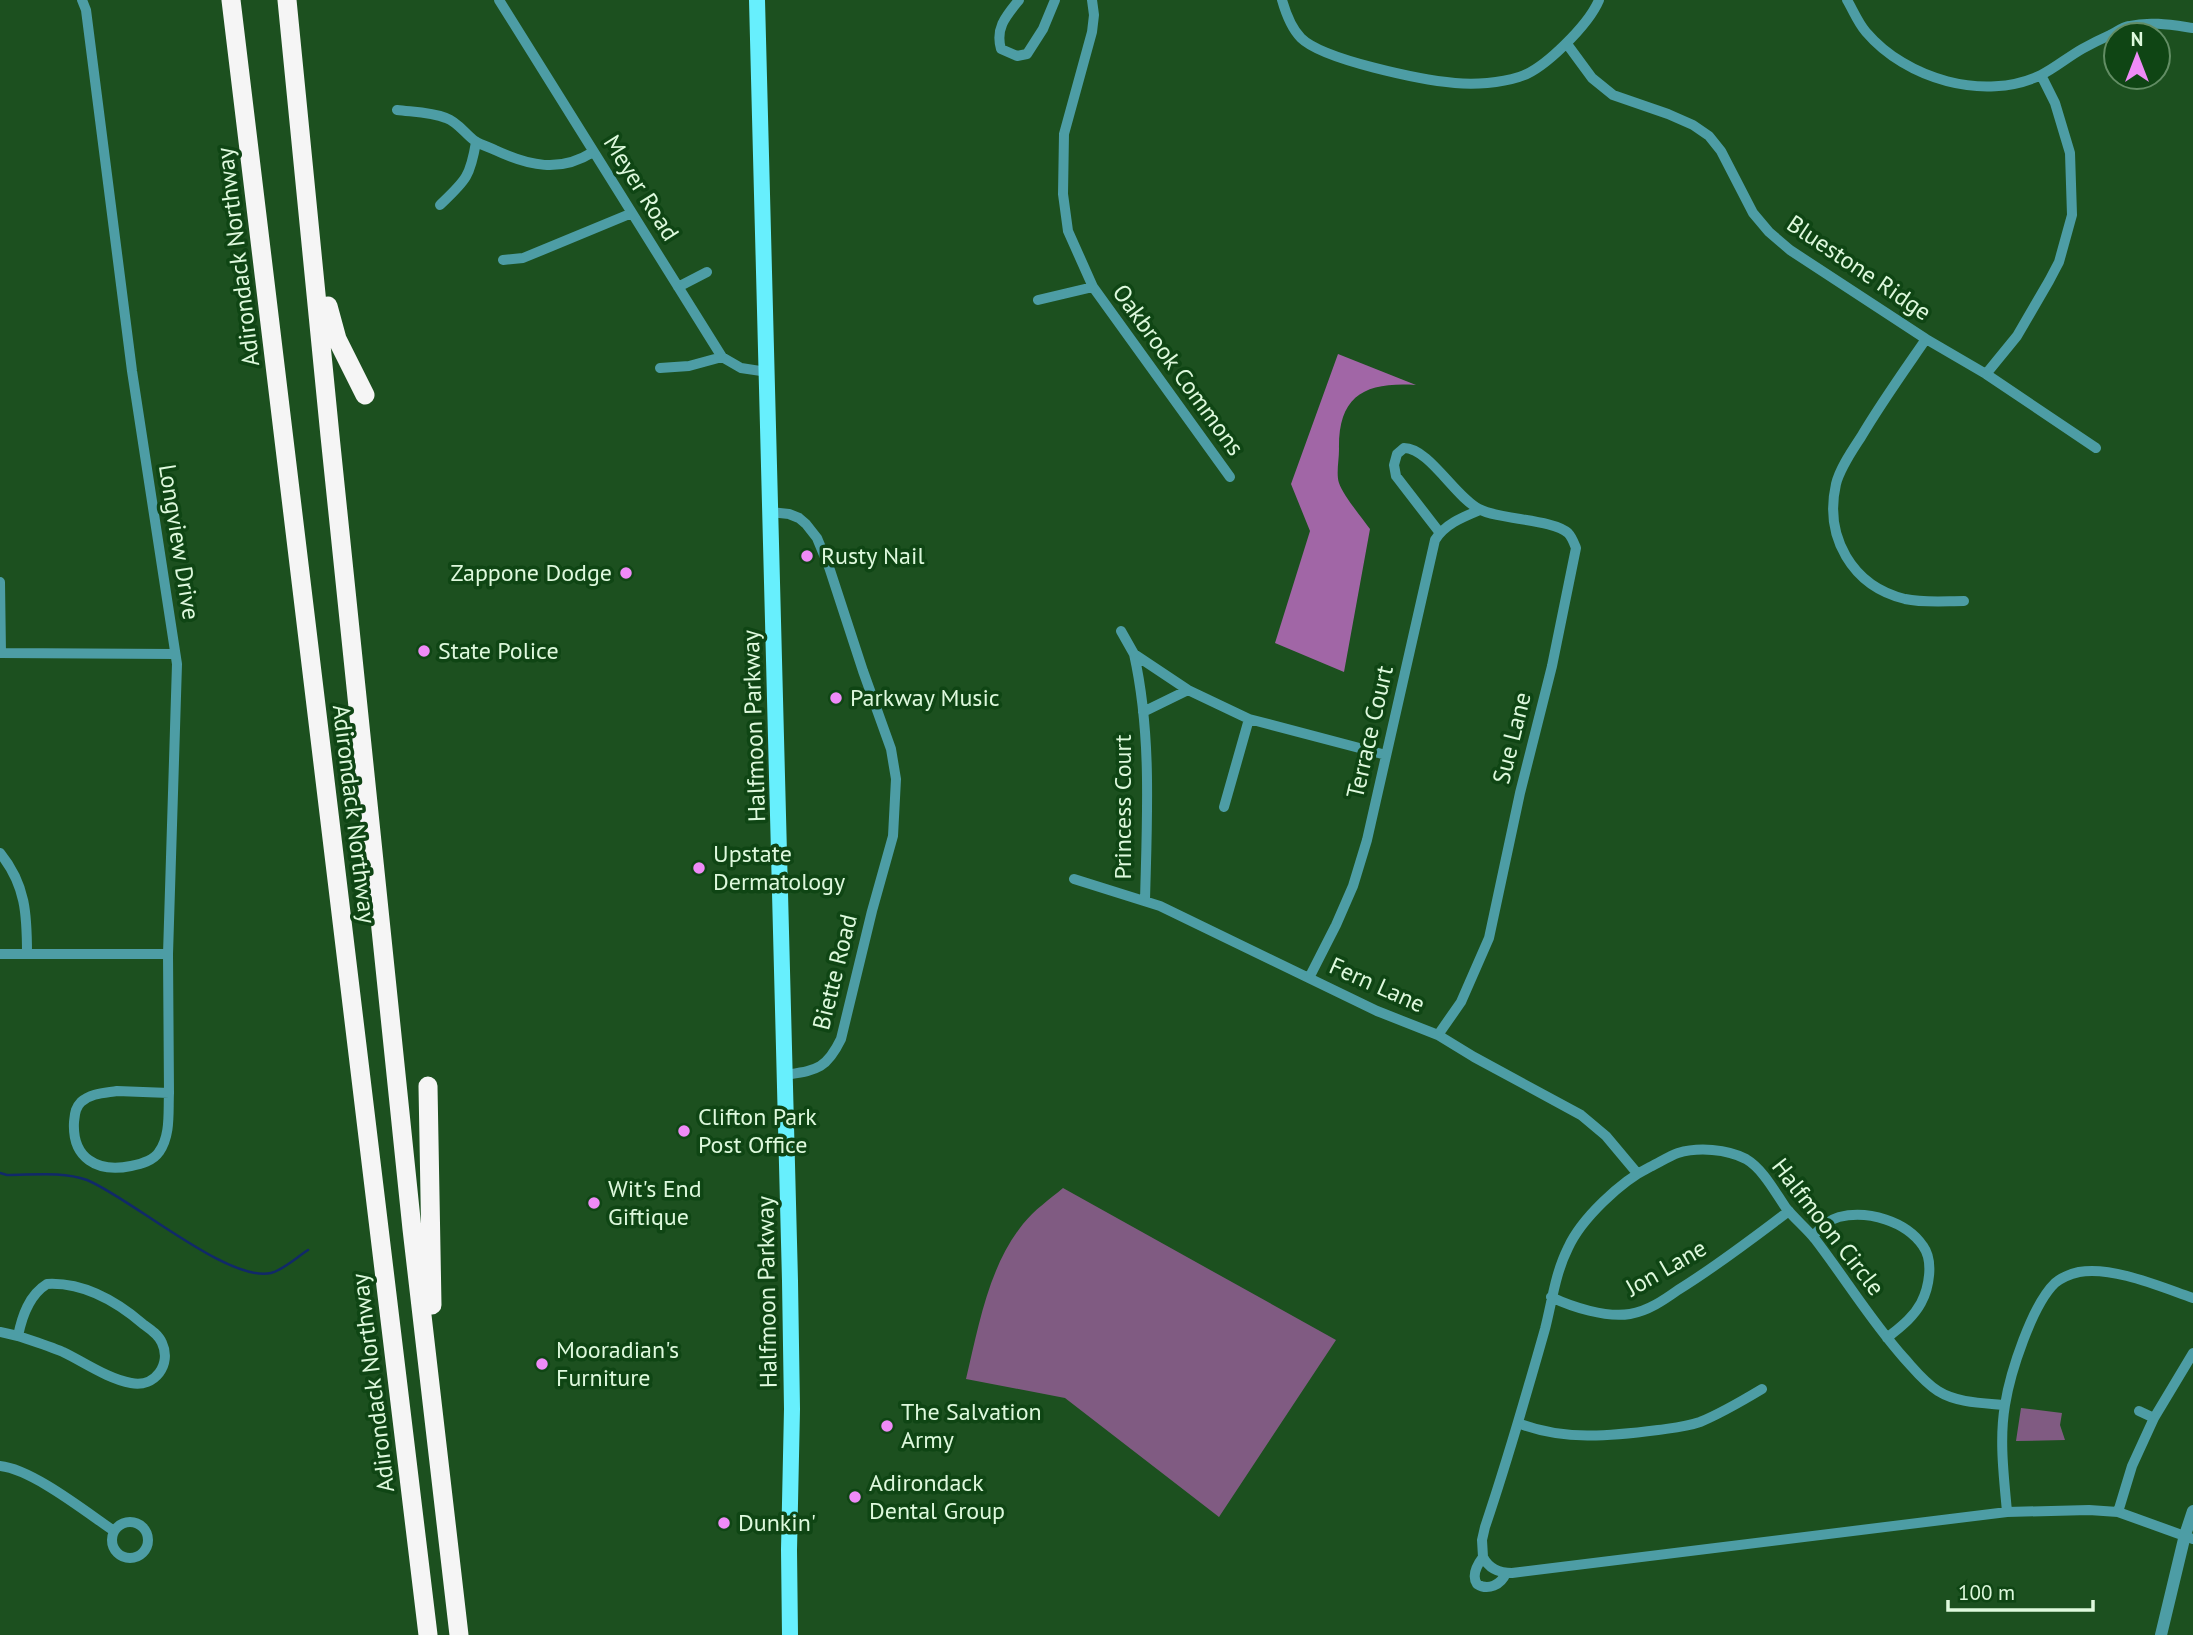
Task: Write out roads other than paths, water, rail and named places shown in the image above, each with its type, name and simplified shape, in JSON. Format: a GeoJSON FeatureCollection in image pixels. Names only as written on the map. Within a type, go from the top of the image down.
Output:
{"type":"FeatureCollection","features":[{"type":"Feature","properties":{"kind":"highway","name":"Adirondack Northway"},"geometry":{"type":"LineString","coordinates":[[231,0],[428,1635]]}},
{"type":"Feature","properties":{"kind":"highway","name":"Adirondack Northway"},"geometry":{"type":"LineString","coordinates":[[287,0],[331,450],[434,1428],[459,1635]]}},
{"type":"Feature","properties":{"kind":"highway"},"geometry":{"type":"LineString","coordinates":[[307,191],[330,318],[337,339],[365,395]]}},
{"type":"Feature","properties":{"kind":"highway"},"geometry":{"type":"LineString","coordinates":[[428,1086],[434,1428]]}},
{"type":"Feature","properties":{"kind":"main road","name":"Halfmoon Parkway"},"geometry":{"type":"LineString","coordinates":[[757,0],[792,1409],[790,1635]]}},
{"type":"Feature","properties":{"kind":"street","name":"Longview Drive"},"geometry":{"type":"LineString","coordinates":[[82,0],[86,10],[132,371],[177,664],[168,954],[169,1093],[166,1135],[159,1152],[141,1164],[111,1167],[91,1162],[81,1154],[74,1128],[75,1112],[84,1100],[94,1095],[117,1091],[169,1093]]}},
{"type":"Feature","properties":{"kind":"street","name":"Meyer Road"},"geometry":{"type":"LineString","coordinates":[[499,0],[722,357]]}},
{"type":"Feature","properties":{"kind":"street"},"geometry":{"type":"LineString","coordinates":[[1019,0],[1007,15],[998,38],[1002,49],[1017,56],[1027,54],[1043,29],[1055,0]]}},
{"type":"Feature","properties":{"kind":"street","name":"Oakbrook Commons"},"geometry":{"type":"LineString","coordinates":[[1092,0],[1092,32],[1064,134],[1063,194],[1068,232],[1093,287],[1230,477]]}},
{"type":"Feature","properties":{"kind":"street"},"geometry":{"type":"LineString","coordinates":[[1282,0],[1289,21],[1301,38],[1315,48],[1378,68],[1455,83],[1521,77],[1535,69],[1567,44],[1599,0]]}},
{"type":"Feature","properties":{"kind":"street"},"geometry":{"type":"LineString","coordinates":[[1847,0],[1865,30],[1883,48],[1914,69],[1944,80],[1972,86],[2021,82],[2041,75],[2084,48],[2128,26],[2158,23],[2193,27]]}},
{"type":"Feature","properties":{"kind":"street","name":"Bluestone Ridge"},"geometry":{"type":"LineString","coordinates":[[1567,44],[1592,78],[1613,95],[1668,114],[1693,125],[1709,136],[1721,151],[1753,213],[1769,232],[1790,250],[1926,339],[1986,374],[2096,448]]}},
{"type":"Feature","properties":{"kind":"street"},"geometry":{"type":"LineString","coordinates":[[1986,374],[2017,336],[2049,281],[2059,262],[2072,215],[2070,153],[2055,103],[2041,75]]}},
{"type":"Feature","properties":{"kind":"street"},"geometry":{"type":"LineString","coordinates":[[397,110],[445,117],[458,124],[476,142],[510,158],[545,166],[561,166],[580,161],[593,152]]}},
{"type":"Feature","properties":{"kind":"street"},"geometry":{"type":"LineString","coordinates":[[440,205],[464,182],[472,167],[476,142]]}},
{"type":"Feature","properties":{"kind":"street"},"geometry":{"type":"LineString","coordinates":[[503,260],[523,258],[632,213]]}},
{"type":"Feature","properties":{"kind":"street"},"geometry":{"type":"LineString","coordinates":[[678,287],[707,272]]}},
{"type":"Feature","properties":{"kind":"street","name":"Oakbrook Commons"},"geometry":{"type":"LineString","coordinates":[[1038,300],[1093,287]]}},
{"type":"Feature","properties":{"kind":"street"},"geometry":{"type":"LineString","coordinates":[[1926,339],[1869,424],[1837,482],[1833,504],[1837,537],[1843,555],[1857,572],[1882,590],[1905,599],[1964,601]]}},
{"type":"Feature","properties":{"kind":"street"},"geometry":{"type":"LineString","coordinates":[[660,368],[689,366],[722,357],[741,368],[767,372]]}},
{"type":"Feature","properties":{"kind":"street"},"geometry":{"type":"LineString","coordinates":[[1404,448],[1417,450],[1466,500],[1480,510],[1460,519],[1440,533],[1396,476],[1394,465],[1397,454],[1404,448]]}},
{"type":"Feature","properties":{"kind":"street","name":"Sue Lane"},"geometry":{"type":"LineString","coordinates":[[1437,1035],[1461,1002],[1489,937],[1576,556],[1573,540],[1568,533],[1556,526],[1480,510]]}},
{"type":"Feature","properties":{"kind":"street","name":"Biette Road"},"geometry":{"type":"LineString","coordinates":[[770,512],[789,513],[799,518],[817,538],[891,750],[896,779],[893,836],[841,1039],[823,1067],[785,1075]]}},
{"type":"Feature","properties":{"kind":"street","name":"Terrace Court"},"geometry":{"type":"LineString","coordinates":[[1309,978],[1353,886],[1367,840],[1431,554],[1440,533]]}},
{"type":"Feature","properties":{"kind":"street"},"geometry":{"type":"LineString","coordinates":[[0,582],[1,653],[175,654]]}},
{"type":"Feature","properties":{"kind":"street","name":"Princess Court"},"geometry":{"type":"LineString","coordinates":[[1121,631],[1135,654],[1142,688],[1148,786],[1145,901]]}},
{"type":"Feature","properties":{"kind":"street","name":"Princess Court"},"geometry":{"type":"LineString","coordinates":[[1135,654],[1188,690],[1249,719],[1386,755]]}},
{"type":"Feature","properties":{"kind":"street","name":"Princess Court"},"geometry":{"type":"LineString","coordinates":[[1143,712],[1188,690]]}},
{"type":"Feature","properties":{"kind":"street"},"geometry":{"type":"LineString","coordinates":[[1224,807],[1249,719]]}},
{"type":"Feature","properties":{"kind":"street"},"geometry":{"type":"LineString","coordinates":[[0,853],[12,867],[21,890],[27,920],[27,954]]}},
{"type":"Feature","properties":{"kind":"street","name":"Fern Lane"},"geometry":{"type":"LineString","coordinates":[[1074,879],[1160,906],[1377,1011],[1437,1035],[1474,1058],[1581,1115],[1606,1136],[1637,1174]]}},
{"type":"Feature","properties":{"kind":"street"},"geometry":{"type":"LineString","coordinates":[[0,954],[168,954]]}},
{"type":"Feature","properties":{"kind":"street","name":"Halfmoon Circle"},"geometry":{"type":"LineString","coordinates":[[2005,1405],[1959,1400],[1944,1395],[1921,1378],[1887,1338],[1813,1236],[1789,1211],[1757,1168],[1747,1160],[1733,1154],[1702,1150],[1678,1153],[1637,1174],[1596,1210],[1574,1236],[1558,1271],[1518,1423],[1485,1527],[1482,1540],[1483,1558],[1474,1575],[1477,1584],[1485,1588],[1502,1580],[1506,1573],[2007,1512],[2118,1512],[2189,1537]]}},
{"type":"Feature","properties":{"kind":"street","name":"Jon Lane"},"geometry":{"type":"LineString","coordinates":[[1551,1297],[1579,1308],[1616,1314],[1631,1314],[1654,1306],[1708,1271],[1789,1211]]}},
{"type":"Feature","properties":{"kind":"street"},"geometry":{"type":"LineString","coordinates":[[1813,1236],[1839,1217],[1870,1216],[1888,1220],[1908,1231],[1924,1246],[1929,1261],[1927,1289],[1914,1312],[1887,1338]]}},
{"type":"Feature","properties":{"kind":"street"},"geometry":{"type":"LineString","coordinates":[[2056,1265],[2062,1277]]}},
{"type":"Feature","properties":{"kind":"street"},"geometry":{"type":"LineString","coordinates":[[2007,1512],[2002,1455],[2005,1405],[2035,1311],[2053,1285],[2062,1277],[2082,1272],[2110,1273],[2193,1298]]}},
{"type":"Feature","properties":{"kind":"street"},"geometry":{"type":"LineString","coordinates":[[0,1332],[59,1350],[130,1383],[145,1384],[153,1381],[164,1359],[163,1344],[158,1336],[132,1315],[111,1300],[72,1285],[47,1284],[42,1287],[32,1298],[22,1318],[18,1336]]}},
{"type":"Feature","properties":{"kind":"street"},"geometry":{"type":"LineString","coordinates":[[2118,1512],[2132,1466],[2154,1418],[2193,1353]]}},
{"type":"Feature","properties":{"kind":"street"},"geometry":{"type":"LineString","coordinates":[[1518,1423],[1552,1433],[1615,1436],[1685,1426],[1730,1409],[1762,1389]]}},
{"type":"Feature","properties":{"kind":"street"},"geometry":{"type":"LineString","coordinates":[[2139,1411],[2154,1418]]}},
{"type":"Feature","properties":{"kind":"street"},"geometry":{"type":"LineString","coordinates":[[0,1466],[28,1474],[114,1531]]}},
{"type":"Feature","properties":{"kind":"street"},"geometry":{"type":"LineString","coordinates":[[2161,1635],[2189,1537],[2193,1511]]}},
{"type":"Feature","properties":{"kind":"street"},"geometry":{"type":"LineString","coordinates":[[1483,1558],[1490,1567],[1506,1573]]}},
{"type":"Feature","properties":{"kind":"waterway"},"geometry":{"type":"LineString","coordinates":[[0,1173],[58,1174],[87,1180],[205,1253],[253,1273],[276,1271],[308,1250]]}},
{"type":"Feature","properties":{"kind":"place","name":"Rusty Nail"},"geometry":{"type":"Point","coordinates":[807,556]}},
{"type":"Feature","properties":{"kind":"place","name":"Zappone Dodge"},"geometry":{"type":"Point","coordinates":[626,573]}},
{"type":"Feature","properties":{"kind":"place","name":"State Police"},"geometry":{"type":"Point","coordinates":[424,651]}},
{"type":"Feature","properties":{"kind":"place","name":"Parkway Music"},"geometry":{"type":"Point","coordinates":[836,698]}},
{"type":"Feature","properties":{"kind":"place","name":"Upstate Dermatology"},"geometry":{"type":"Point","coordinates":[699,868]}},
{"type":"Feature","properties":{"kind":"place","name":"Clifton Park Post Office"},"geometry":{"type":"Point","coordinates":[684,1131]}},
{"type":"Feature","properties":{"kind":"place","name":"Wit's End Giftique"},"geometry":{"type":"Point","coordinates":[594,1203]}},
{"type":"Feature","properties":{"kind":"place","name":"Mooradian's Furniture"},"geometry":{"type":"Point","coordinates":[542,1364]}},
{"type":"Feature","properties":{"kind":"place","name":"The Salvation Army"},"geometry":{"type":"Point","coordinates":[887,1426]}},
{"type":"Feature","properties":{"kind":"place","name":"Adirondack Dental Group"},"geometry":{"type":"Point","coordinates":[855,1497]}},
{"type":"Feature","properties":{"kind":"place","name":"Dunkin'"},"geometry":{"type":"Point","coordinates":[724,1523]}}]}
